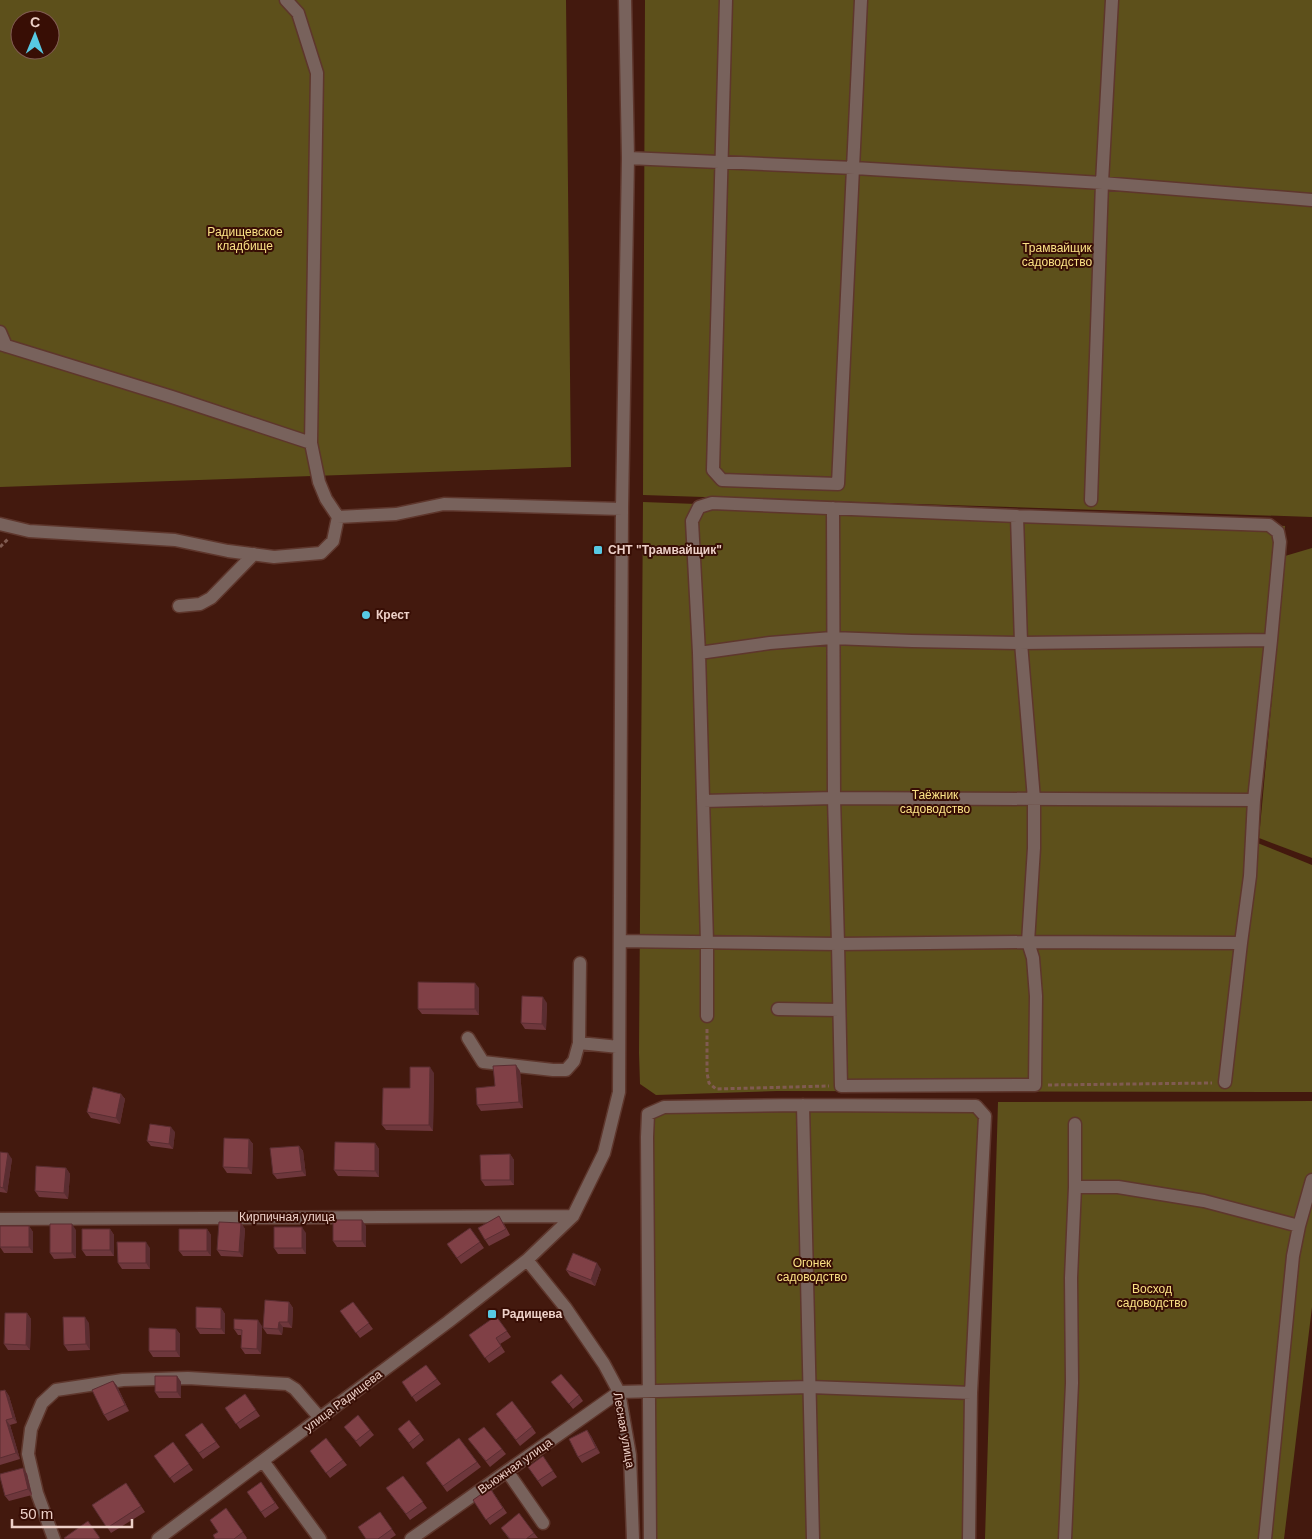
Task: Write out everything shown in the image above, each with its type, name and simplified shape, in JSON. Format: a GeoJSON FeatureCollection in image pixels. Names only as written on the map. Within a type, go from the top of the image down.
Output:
{"type":"FeatureCollection","features":[{"type":"Feature","properties":{"kind":"street"},"geometry":{"type":"LineString","coordinates":[[0,524],[30,531],[175,540],[274,558],[321,554],[333,541],[338,517],[326,499],[319,482],[312,443],[317,73],[298,13],[286,0]]}},
{"type":"Feature","properties":{"kind":"street"},"geometry":{"type":"LineString","coordinates":[[573,1216],[604,1153],[619,1092],[622,509],[628,158],[625,0]]}},
{"type":"Feature","properties":{"kind":"street"},"geometry":{"type":"LineString","coordinates":[[726,0],[713,470],[722,480],[838,484],[861,0]]}},
{"type":"Feature","properties":{"kind":"street"},"geometry":{"type":"LineString","coordinates":[[1091,500],[1102,183],[1112,0]]}},
{"type":"Feature","properties":{"kind":"street"},"geometry":{"type":"LineString","coordinates":[[628,158],[854,168],[1102,183],[1312,200]]}},
{"type":"Feature","properties":{"kind":"street"},"geometry":{"type":"LineString","coordinates":[[0,332],[3,345],[172,397],[312,443]]}},
{"type":"Feature","properties":{"kind":"street"},"geometry":{"type":"LineString","coordinates":[[707,1016],[707,942],[699,653],[692,521],[699,507],[712,503],[1269,525],[1278,532],[1280,542],[1254,800],[1250,876],[1225,1082]]}},
{"type":"Feature","properties":{"kind":"street"},"geometry":{"type":"LineString","coordinates":[[338,517],[396,514],[444,504],[622,509]]}},
{"type":"Feature","properties":{"kind":"street"},"geometry":{"type":"LineString","coordinates":[[833,508],[834,798],[841,1086],[1035,1085],[1036,996],[1033,958],[1028,942],[1034,848],[1034,799],[1022,643],[1017,516]]}},
{"type":"Feature","properties":{"kind":"street"},"geometry":{"type":"LineString","coordinates":[[179,606],[200,604],[212,598],[254,554]]}},
{"type":"Feature","properties":{"kind":"street"},"geometry":{"type":"LineString","coordinates":[[699,653],[770,643],[832,638],[1022,643],[1271,640]]}},
{"type":"Feature","properties":{"kind":"street"},"geometry":{"type":"LineString","coordinates":[[703,801],[834,798],[1254,800]]}},
{"type":"Feature","properties":{"kind":"street"},"geometry":{"type":"LineString","coordinates":[[620,942],[838,944],[1028,942],[1241,943]]}},
{"type":"Feature","properties":{"kind":"street"},"geometry":{"type":"LineString","coordinates":[[468,1038],[483,1062],[566,1070],[574,1061],[579,1043],[580,963]]}},
{"type":"Feature","properties":{"kind":"street"},"geometry":{"type":"LineString","coordinates":[[778,1009],[839,1010]]}},
{"type":"Feature","properties":{"kind":"street"},"geometry":{"type":"LineString","coordinates":[[579,1043],[619,1047]]}},
{"type":"Feature","properties":{"kind":"street"},"geometry":{"type":"LineString","coordinates":[[802,1104],[813,1539]]}},
{"type":"Feature","properties":{"kind":"street"},"geometry":{"type":"LineString","coordinates":[[650,1539],[648,1114],[664,1107],[802,1104],[976,1106],[986,1116],[971,1393],[969,1539]]}},
{"type":"Feature","properties":{"kind":"street"},"geometry":{"type":"LineString","coordinates":[[1065,1539],[1072,1383],[1071,1278],[1075,1186],[1075,1124]]}},
{"type":"Feature","properties":{"kind":"street"},"geometry":{"type":"LineString","coordinates":[[1265,1539],[1293,1256],[1312,1180]]}},
{"type":"Feature","properties":{"kind":"street"},"geometry":{"type":"LineString","coordinates":[[1075,1186],[1118,1187],[1204,1201],[1299,1226]]}},
{"type":"Feature","properties":{"kind":"street","name":"Кирпичная улица"},"geometry":{"type":"LineString","coordinates":[[0,1219],[573,1216]]}},
{"type":"Feature","properties":{"kind":"street","name":"улица Радищева"},"geometry":{"type":"LineString","coordinates":[[158,1539],[448,1322],[527,1260],[573,1216]]}},
{"type":"Feature","properties":{"kind":"street","name":"Лесная улица"},"geometry":{"type":"LineString","coordinates":[[527,1260],[565,1307],[604,1364],[619,1392],[630,1454],[633,1539]]}},
{"type":"Feature","properties":{"kind":"street"},"geometry":{"type":"LineString","coordinates":[[54,1539],[37,1493],[28,1454],[31,1429],[42,1403],[56,1390],[123,1380],[188,1378],[287,1384],[295,1389],[320,1418]]}},
{"type":"Feature","properties":{"kind":"street"},"geometry":{"type":"LineString","coordinates":[[619,1392],[810,1387],[971,1393]]}},
{"type":"Feature","properties":{"kind":"street","name":"Вьюжная улица"},"geometry":{"type":"LineString","coordinates":[[411,1539],[619,1392]]}},
{"type":"Feature","properties":{"kind":"street"},"geometry":{"type":"LineString","coordinates":[[263,1461],[320,1539]]}},
{"type":"Feature","properties":{"kind":"street"},"geometry":{"type":"LineString","coordinates":[[508,1471],[543,1523]]}},
{"type":"Feature","properties":{"kind":"path"},"geometry":{"type":"LineString","coordinates":[[707,1016],[707,1072],[709,1082],[716,1089],[841,1086]]}},
{"type":"Feature","properties":{"kind":"path"},"geometry":{"type":"LineString","coordinates":[[1035,1085],[1225,1082]]}},
{"type":"Feature","properties":{"kind":"green space","name":"Радищевское кладбище"},"geometry":{"type":"Polygon","coordinates":[[[0,0],[566,0],[571,467],[0,487],[0,0]]]}},
{"type":"Feature","properties":{"kind":"green space","name":"Трамвайщик садоводство"},"geometry":{"type":"Polygon","coordinates":[[[645,0],[1312,0],[1312,517],[643,495],[645,0]]]}},
{"type":"Feature","properties":{"kind":"green space","name":"Таёжник садоводство"},"geometry":{"type":"Polygon","coordinates":[[[643,502],[1285,526],[1255,842],[1312,865],[1312,1092],[777,1091],[656,1095],[640,1084],[643,502]]]}},
{"type":"Feature","properties":{"kind":"green space"},"geometry":{"type":"Polygon","coordinates":[[[1312,548],[1312,858],[1259,838],[1285,556],[1312,548]]]}},
{"type":"Feature","properties":{"kind":"green space","name":"Восход садоводство"},"geometry":{"type":"Polygon","coordinates":[[[1312,1101],[1312,1307],[1284,1539],[985,1539],[998,1102],[1312,1101]]]}},
{"type":"Feature","properties":{"kind":"green space","name":"Огонек садоводство"},"geometry":{"type":"Polygon","coordinates":[[[976,1106],[985,1116],[969,1539],[650,1539],[648,1114],[673,1107],[976,1106]]]}},
{"type":"Feature","properties":{"kind":"building"},"geometry":{"type":"Polygon","coordinates":[[[418,982],[475,983],[475,1009],[418,1009],[418,982]]]}},
{"type":"Feature","properties":{"kind":"building"},"geometry":{"type":"Polygon","coordinates":[[[522,996],[543,997],[542,1024],[521,1023],[522,996]]]}},
{"type":"Feature","properties":{"kind":"building"},"geometry":{"type":"Polygon","coordinates":[[[516,1065],[519,1102],[477,1105],[476,1088],[495,1086],[493,1066],[516,1065]]]}},
{"type":"Feature","properties":{"kind":"building"},"geometry":{"type":"Polygon","coordinates":[[[410,1067],[430,1067],[429,1125],[382,1125],[383,1088],[410,1088],[410,1067]]]}},
{"type":"Feature","properties":{"kind":"building"},"geometry":{"type":"Polygon","coordinates":[[[93,1087],[121,1094],[116,1118],[87,1112],[93,1087]]]}},
{"type":"Feature","properties":{"kind":"building"},"geometry":{"type":"Polygon","coordinates":[[[150,1124],[171,1127],[169,1144],[147,1141],[150,1124]]]}},
{"type":"Feature","properties":{"kind":"building"},"geometry":{"type":"Polygon","coordinates":[[[224,1138],[249,1139],[248,1168],[223,1167],[224,1138]]]}},
{"type":"Feature","properties":{"kind":"building"},"geometry":{"type":"Polygon","coordinates":[[[335,1142],[375,1143],[375,1171],[334,1170],[335,1142]]]}},
{"type":"Feature","properties":{"kind":"building"},"geometry":{"type":"Polygon","coordinates":[[[299,1146],[302,1171],[273,1174],[270,1148],[299,1146]]]}},
{"type":"Feature","properties":{"kind":"building"},"geometry":{"type":"Polygon","coordinates":[[[0,1152],[8,1153],[3,1188],[0,1187],[0,1152]]]}},
{"type":"Feature","properties":{"kind":"building"},"geometry":{"type":"Polygon","coordinates":[[[510,1154],[510,1180],[481,1180],[480,1155],[510,1154]]]}},
{"type":"Feature","properties":{"kind":"building"},"geometry":{"type":"Polygon","coordinates":[[[36,1166],[66,1168],[64,1193],[35,1191],[36,1166]]]}},
{"type":"Feature","properties":{"kind":"building"},"geometry":{"type":"Polygon","coordinates":[[[499,1216],[506,1229],[485,1240],[478,1228],[499,1216]]]}},
{"type":"Feature","properties":{"kind":"building"},"geometry":{"type":"Polygon","coordinates":[[[333,1220],[362,1220],[362,1241],[333,1241],[333,1220]]]}},
{"type":"Feature","properties":{"kind":"building"},"geometry":{"type":"Polygon","coordinates":[[[219,1222],[241,1223],[239,1252],[217,1250],[219,1222]]]}},
{"type":"Feature","properties":{"kind":"building"},"geometry":{"type":"Polygon","coordinates":[[[50,1224],[72,1224],[72,1253],[50,1253],[50,1224]]]}},
{"type":"Feature","properties":{"kind":"building"},"geometry":{"type":"Polygon","coordinates":[[[0,1226],[29,1226],[29,1247],[0,1247],[0,1226]]]}},
{"type":"Feature","properties":{"kind":"building"},"geometry":{"type":"Polygon","coordinates":[[[274,1227],[302,1227],[302,1248],[274,1248],[274,1227]]]}},
{"type":"Feature","properties":{"kind":"building"},"geometry":{"type":"Polygon","coordinates":[[[470,1228],[480,1242],[457,1258],[447,1244],[470,1228]]]}},
{"type":"Feature","properties":{"kind":"building"},"geometry":{"type":"Polygon","coordinates":[[[82,1229],[110,1229],[110,1250],[82,1250],[82,1229]]]}},
{"type":"Feature","properties":{"kind":"building"},"geometry":{"type":"Polygon","coordinates":[[[179,1229],[207,1229],[207,1251],[179,1251],[179,1229]]]}},
{"type":"Feature","properties":{"kind":"building"},"geometry":{"type":"Polygon","coordinates":[[[117,1242],[146,1242],[146,1263],[118,1263],[117,1242]]]}},
{"type":"Feature","properties":{"kind":"building"},"geometry":{"type":"Polygon","coordinates":[[[573,1253],[597,1263],[591,1280],[566,1270],[573,1253]]]}},
{"type":"Feature","properties":{"kind":"building"},"geometry":{"type":"Polygon","coordinates":[[[265,1300],[289,1302],[288,1322],[279,1322],[278,1329],[263,1328],[265,1300]]]}},
{"type":"Feature","properties":{"kind":"building"},"geometry":{"type":"Polygon","coordinates":[[[353,1302],[369,1323],[356,1333],[340,1311],[353,1302]]]}},
{"type":"Feature","properties":{"kind":"building"},"geometry":{"type":"Polygon","coordinates":[[[196,1307],[221,1308],[221,1329],[196,1328],[196,1307]]]}},
{"type":"Feature","properties":{"kind":"building"},"geometry":{"type":"Polygon","coordinates":[[[5,1313],[27,1313],[26,1345],[4,1344],[5,1313]]]}},
{"type":"Feature","properties":{"kind":"building"},"geometry":{"type":"Polygon","coordinates":[[[496,1316],[507,1331],[496,1338],[501,1346],[485,1358],[469,1335],[496,1316]]]}},
{"type":"Feature","properties":{"kind":"building"},"geometry":{"type":"Polygon","coordinates":[[[63,1317],[85,1317],[86,1344],[64,1345],[63,1317]]]}},
{"type":"Feature","properties":{"kind":"building"},"geometry":{"type":"Polygon","coordinates":[[[234,1319],[258,1320],[257,1349],[241,1348],[242,1330],[234,1329],[234,1319]]]}},
{"type":"Feature","properties":{"kind":"building"},"geometry":{"type":"Polygon","coordinates":[[[149,1328],[176,1329],[176,1351],[149,1351],[149,1328]]]}},
{"type":"Feature","properties":{"kind":"building"},"geometry":{"type":"Polygon","coordinates":[[[426,1365],[437,1379],[412,1397],[402,1382],[426,1365]]]}},
{"type":"Feature","properties":{"kind":"building"},"geometry":{"type":"Polygon","coordinates":[[[561,1374],[579,1395],[569,1404],[551,1382],[561,1374]]]}},
{"type":"Feature","properties":{"kind":"building"},"geometry":{"type":"Polygon","coordinates":[[[155,1376],[177,1376],[177,1392],[155,1392],[155,1376]]]}},
{"type":"Feature","properties":{"kind":"building"},"geometry":{"type":"Polygon","coordinates":[[[113,1381],[125,1405],[104,1415],[92,1390],[113,1381]]]}},
{"type":"Feature","properties":{"kind":"building"},"geometry":{"type":"Polygon","coordinates":[[[5,1390],[13,1418],[6,1420],[16,1453],[0,1458],[0,1391],[5,1390]]]}},
{"type":"Feature","properties":{"kind":"building"},"geometry":{"type":"Polygon","coordinates":[[[245,1394],[256,1410],[236,1424],[225,1408],[245,1394]]]}},
{"type":"Feature","properties":{"kind":"building"},"geometry":{"type":"Polygon","coordinates":[[[512,1401],[532,1427],[516,1440],[496,1414],[512,1401]]]}},
{"type":"Feature","properties":{"kind":"building"},"geometry":{"type":"Polygon","coordinates":[[[358,1415],[370,1430],[356,1441],[344,1427],[358,1415]]]}},
{"type":"Feature","properties":{"kind":"building"},"geometry":{"type":"Polygon","coordinates":[[[409,1420],[420,1434],[409,1443],[398,1429],[409,1420]]]}},
{"type":"Feature","properties":{"kind":"building"},"geometry":{"type":"Polygon","coordinates":[[[202,1423],[216,1442],[199,1453],[185,1435],[202,1423]]]}},
{"type":"Feature","properties":{"kind":"building"},"geometry":{"type":"Polygon","coordinates":[[[484,1427],[502,1449],[486,1461],[468,1439],[484,1427]]]}},
{"type":"Feature","properties":{"kind":"building"},"geometry":{"type":"Polygon","coordinates":[[[587,1430],[596,1448],[578,1457],[569,1439],[587,1430]]]}},
{"type":"Feature","properties":{"kind":"building"},"geometry":{"type":"Polygon","coordinates":[[[326,1438],[343,1460],[326,1473],[310,1451],[326,1438]]]}},
{"type":"Feature","properties":{"kind":"building"},"geometry":{"type":"Polygon","coordinates":[[[459,1438],[477,1462],[443,1486],[426,1463],[459,1438]]]}},
{"type":"Feature","properties":{"kind":"building"},"geometry":{"type":"Polygon","coordinates":[[[173,1442],[189,1464],[170,1478],[154,1456],[173,1442]]]}},
{"type":"Feature","properties":{"kind":"building"},"geometry":{"type":"Polygon","coordinates":[[[543,1456],[553,1471],[538,1481],[528,1467],[543,1456]]]}},
{"type":"Feature","properties":{"kind":"building"},"geometry":{"type":"Polygon","coordinates":[[[23,1468],[28,1489],[5,1496],[0,1474],[23,1468]]]}},
{"type":"Feature","properties":{"kind":"building"},"geometry":{"type":"Polygon","coordinates":[[[403,1476],[423,1502],[406,1514],[386,1488],[403,1476]]]}},
{"type":"Feature","properties":{"kind":"building"},"geometry":{"type":"Polygon","coordinates":[[[261,1482],[275,1503],[261,1512],[247,1492],[261,1482]]]}},
{"type":"Feature","properties":{"kind":"building"},"geometry":{"type":"Polygon","coordinates":[[[126,1483],[141,1506],[107,1528],[92,1505],[126,1483]]]}},
{"type":"Feature","properties":{"kind":"building"},"geometry":{"type":"Polygon","coordinates":[[[490,1488],[503,1508],[486,1520],[473,1500],[490,1488]]]}},
{"type":"Feature","properties":{"kind":"building"},"geometry":{"type":"Polygon","coordinates":[[[226,1508],[243,1532],[234,1539],[215,1539],[213,1535],[218,1532],[210,1520],[226,1508]]]}},
{"type":"Feature","properties":{"kind":"building"},"geometry":{"type":"Polygon","coordinates":[[[380,1512],[392,1529],[378,1539],[366,1539],[358,1527],[380,1512]]]}},
{"type":"Feature","properties":{"kind":"building"},"geometry":{"type":"Polygon","coordinates":[[[519,1513],[534,1533],[526,1539],[510,1539],[501,1528],[519,1513]]]}},
{"type":"Feature","properties":{"kind":"building"},"geometry":{"type":"Polygon","coordinates":[[[88,1521],[100,1538],[64,1538],[88,1521]]]}},
{"type":"Feature","properties":{"kind":"place","name":"СНТ \"Трамвайщик\""},"geometry":{"type":"Point","coordinates":[598,550]}},
{"type":"Feature","properties":{"kind":"place","name":"Крест"},"geometry":{"type":"Point","coordinates":[366,615]}},
{"type":"Feature","properties":{"kind":"place","name":"Радищева"},"geometry":{"type":"Point","coordinates":[492,1314]}}]}
